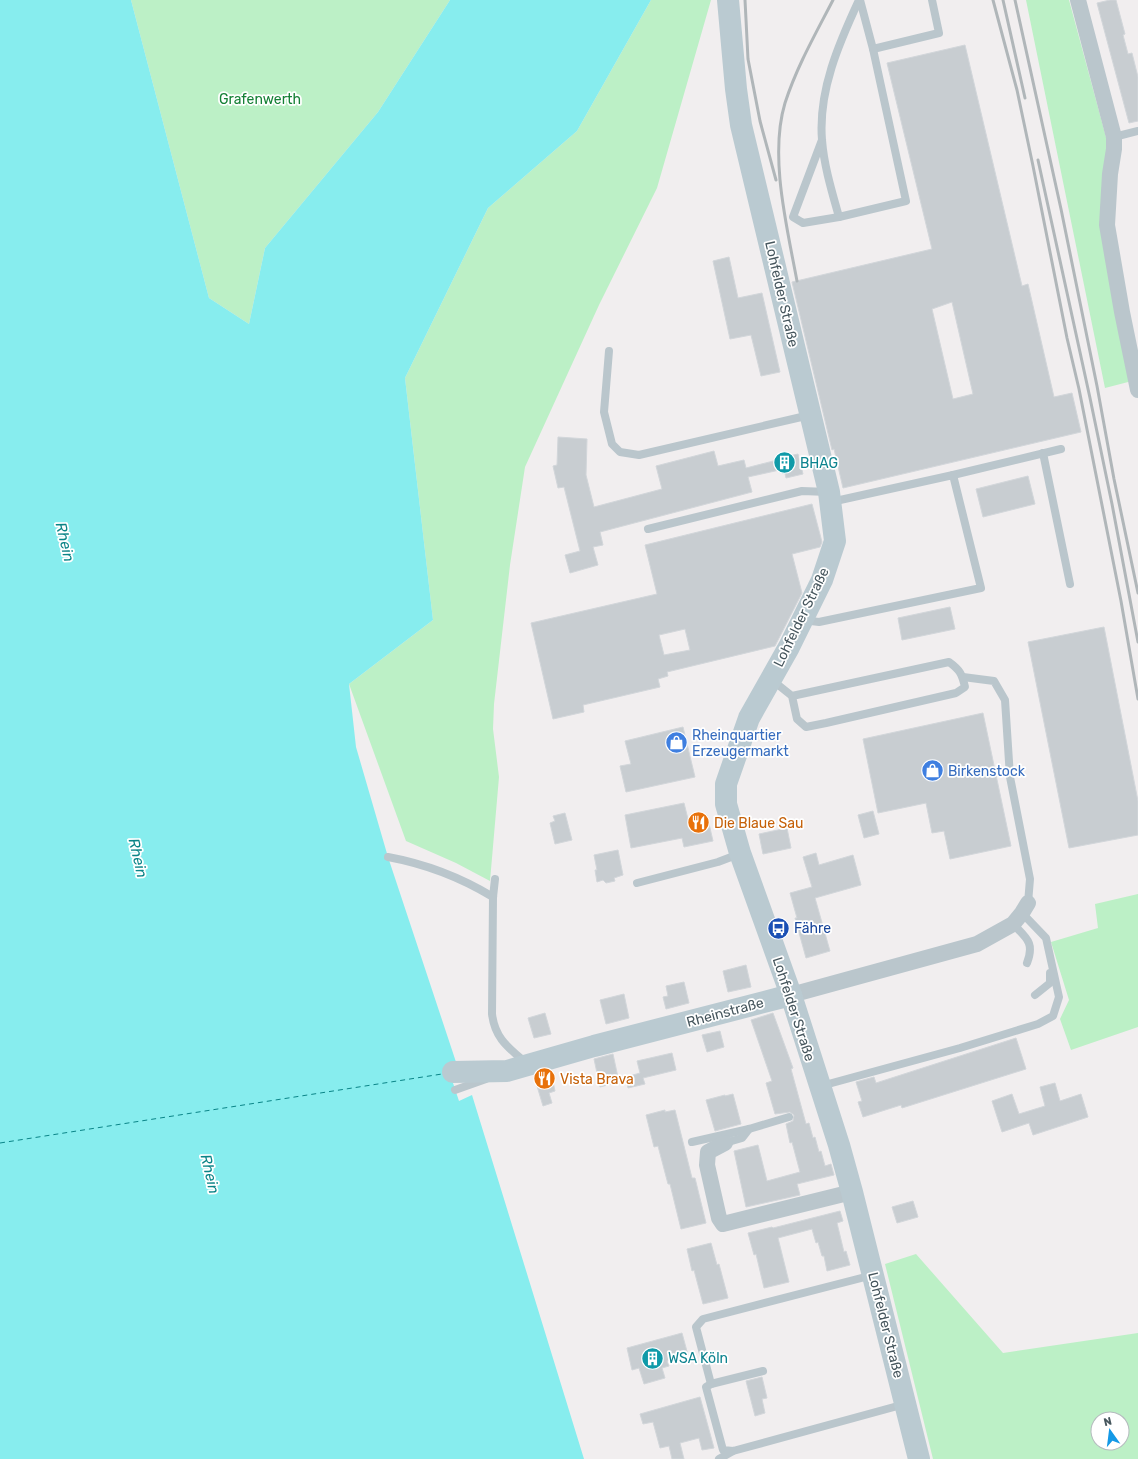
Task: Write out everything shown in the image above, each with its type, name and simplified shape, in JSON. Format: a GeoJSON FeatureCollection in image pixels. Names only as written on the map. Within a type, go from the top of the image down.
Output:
{"type":"FeatureCollection","features":[{"type":"Feature","properties":{"kind":"street","name":"Lohfelder Straße"},"geometry":{"type":"LineString","coordinates":[[728,0],[736,89],[741,125],[829,497],[835,541],[822,580],[771,679],[749,718],[726,784],[726,804],[740,853],[791,994],[839,1145],[919,1459]]}},
{"type":"Feature","properties":{"kind":"street"},"geometry":{"type":"LineString","coordinates":[[1078,0],[1114,137],[1107,225],[1122,312],[1138,390]]}},
{"type":"Feature","properties":{"kind":"street","name":"Rheinstraße"},"geometry":{"type":"LineString","coordinates":[[454,1081],[507,1071],[594,1046],[977,944],[1021,913]]}},
{"type":"Feature","properties":{"kind":"street"},"geometry":{"type":"LineString","coordinates":[[725,1143],[708,1152],[707,1165],[719,1218],[723,1224],[852,1192]]}},
{"type":"Feature","properties":{"kind":"lane"},"geometry":{"type":"LineString","coordinates":[[822,140],[793,217],[803,223],[839,217],[906,201],[873,49],[859,0]]}},
{"type":"Feature","properties":{"kind":"lane"},"geometry":{"type":"LineString","coordinates":[[839,217],[827,172],[821,122],[829,76],[844,30],[859,0]]}},
{"type":"Feature","properties":{"kind":"lane"},"geometry":{"type":"LineString","coordinates":[[873,49],[939,32],[932,0]]}},
{"type":"Feature","properties":{"kind":"lane"},"geometry":{"type":"LineString","coordinates":[[1114,137],[1138,131]]}},
{"type":"Feature","properties":{"kind":"lane"},"geometry":{"type":"LineString","coordinates":[[609,351],[604,412],[612,444],[620,452],[639,454],[810,415]]}},
{"type":"Feature","properties":{"kind":"lane"},"geometry":{"type":"LineString","coordinates":[[648,529],[802,491],[829,497],[953,475],[1061,449]]}},
{"type":"Feature","properties":{"kind":"lane"},"geometry":{"type":"LineString","coordinates":[[1043,453],[1070,584]]}},
{"type":"Feature","properties":{"kind":"lane"},"geometry":{"type":"LineString","coordinates":[[802,620],[819,622],[981,588],[953,475]]}},
{"type":"Feature","properties":{"kind":"lane"},"geometry":{"type":"LineString","coordinates":[[771,679],[792,696],[797,719],[806,727],[826,724],[956,694],[965,687],[963,677],[957,668],[949,662],[792,696]]}},
{"type":"Feature","properties":{"kind":"lane"},"geometry":{"type":"LineString","coordinates":[[963,677],[994,681],[1005,700],[1010,777],[1030,879],[1021,913],[1030,943],[1031,952],[1027,962]]}},
{"type":"Feature","properties":{"kind":"lane"},"geometry":{"type":"LineString","coordinates":[[637,883],[718,862],[740,853]]}},
{"type":"Feature","properties":{"kind":"lane"},"geometry":{"type":"LineString","coordinates":[[388,857],[407,861],[459,878],[493,897]]}},
{"type":"Feature","properties":{"kind":"lane"},"geometry":{"type":"LineString","coordinates":[[495,879],[493,897],[493,1024],[504,1044],[528,1065]]}},
{"type":"Feature","properties":{"kind":"lane"},"geometry":{"type":"LineString","coordinates":[[820,1086],[960,1048],[1038,1024],[1053,1016],[1059,997],[1046,938],[1021,913]]}},
{"type":"Feature","properties":{"kind":"lane"},"geometry":{"type":"LineString","coordinates":[[1035,995],[1050,983],[1051,957]]}},
{"type":"Feature","properties":{"kind":"lane"},"geometry":{"type":"LineString","coordinates":[[692,1142],[749,1129],[789,1117]]}},
{"type":"Feature","properties":{"kind":"lane"},"geometry":{"type":"LineString","coordinates":[[725,1143],[742,1138],[749,1129]]}},
{"type":"Feature","properties":{"kind":"lane"},"geometry":{"type":"LineString","coordinates":[[711,1384],[696,1327],[703,1319],[873,1275]]}},
{"type":"Feature","properties":{"kind":"lane"},"geometry":{"type":"LineString","coordinates":[[733,1451],[723,1450],[706,1387],[711,1384],[763,1371]]}},
{"type":"Feature","properties":{"kind":"lane"},"geometry":{"type":"LineString","coordinates":[[719,1459],[733,1451],[905,1404]]}},
{"type":"Feature","properties":{"kind":"green space","name":"Grafenwerth"},"geometry":{"type":"Polygon","coordinates":[[[131,0],[450,0],[378,112],[265,248],[249,324],[209,298],[131,0]]]}},
{"type":"Feature","properties":{"kind":"green space"},"geometry":{"type":"Polygon","coordinates":[[[651,0],[711,0],[657,188],[599,305],[525,467],[510,565],[494,704],[493,729],[499,777],[490,881],[456,863],[406,841],[349,684],[433,620],[405,378],[488,208],[577,131],[651,0]]]}},
{"type":"Feature","properties":{"kind":"green space"},"geometry":{"type":"Polygon","coordinates":[[[1026,0],[1069,0],[1107,141],[1104,177],[1132,381],[1105,388],[1026,0]]]}},
{"type":"Feature","properties":{"kind":"green space"},"geometry":{"type":"Polygon","coordinates":[[[1138,894],[1138,1027],[1071,1050],[1060,1019],[1069,1000],[1051,942],[1098,928],[1095,904],[1138,894]]]}},
{"type":"Feature","properties":{"kind":"green space"},"geometry":{"type":"Polygon","coordinates":[[[916,1254],[1003,1353],[1138,1333],[1138,1459],[933,1459],[885,1264],[916,1254]]]}},
{"type":"Feature","properties":{"kind":"water","name":"Rhein"},"geometry":{"type":"Polygon","coordinates":[[[0,0],[131,0],[209,298],[249,324],[265,248],[378,112],[450,0],[651,0],[577,131],[488,208],[405,378],[433,620],[349,684],[356,747],[388,857],[456,1062],[452,1080],[459,1101],[472,1095],[584,1459],[0,1459],[0,0]]]}},
{"type":"Feature","properties":{"kind":"building"},"geometry":{"type":"Polygon","coordinates":[[[1116,0],[1125,34],[1123,35],[1128,54],[1132,53],[1138,77],[1138,121],[1129,123],[1097,3],[1116,0]]]}},
{"type":"Feature","properties":{"kind":"building"},"geometry":{"type":"Polygon","coordinates":[[[965,45],[1022,286],[1028,284],[1054,397],[1072,393],[1081,432],[843,488],[834,449],[832,450],[792,282],[932,249],[887,63],[965,45]],[[952,302],[932,309],[953,399],[973,394],[952,302]]]}},
{"type":"Feature","properties":{"kind":"building"},"geometry":{"type":"Polygon","coordinates":[[[729,257],[738,298],[762,293],[780,372],[761,376],[751,335],[730,339],[713,261],[729,257]]]}},
{"type":"Feature","properties":{"kind":"building"},"geometry":{"type":"Polygon","coordinates":[[[558,437],[587,439],[586,475],[594,507],[662,489],[656,466],[714,451],[718,466],[744,460],[746,468],[798,454],[803,474],[786,478],[784,469],[748,477],[752,492],[600,532],[603,545],[593,547],[598,565],[570,573],[565,555],[580,551],[564,487],[558,488],[553,466],[557,465],[558,437]]]}},
{"type":"Feature","properties":{"kind":"building"},"geometry":{"type":"Polygon","coordinates":[[[1028,476],[1035,504],[983,517],[976,489],[1028,476]]]}},
{"type":"Feature","properties":{"kind":"building"},"geometry":{"type":"Polygon","coordinates":[[[812,504],[822,542],[820,547],[792,554],[802,593],[775,646],[667,672],[668,676],[658,679],[660,687],[583,705],[584,712],[553,719],[531,623],[657,594],[645,545],[812,504]],[[685,629],[659,635],[664,655],[690,650],[685,629]]]}},
{"type":"Feature","properties":{"kind":"building"},"geometry":{"type":"Polygon","coordinates":[[[950,607],[955,629],[902,640],[898,618],[950,607]]]}},
{"type":"Feature","properties":{"kind":"building"},"geometry":{"type":"Polygon","coordinates":[[[1104,627],[1138,801],[1138,835],[1069,848],[1028,642],[1104,627]]]}},
{"type":"Feature","properties":{"kind":"building","name":"Birkenstock"},"geometry":{"type":"Polygon","coordinates":[[[983,713],[1011,846],[950,859],[944,831],[932,833],[926,803],[878,813],[863,739],[983,713]]]}},
{"type":"Feature","properties":{"kind":"building"},"geometry":{"type":"Polygon","coordinates":[[[683,727],[695,777],[626,792],[620,766],[631,764],[625,741],[683,727]]]}},
{"type":"Feature","properties":{"kind":"building"},"geometry":{"type":"Polygon","coordinates":[[[684,803],[688,819],[707,815],[713,841],[684,847],[682,838],[631,848],[625,815],[684,803]]]}},
{"type":"Feature","properties":{"kind":"building"},"geometry":{"type":"Polygon","coordinates":[[[873,811],[879,834],[864,838],[858,815],[873,811]]]}},
{"type":"Feature","properties":{"kind":"building"},"geometry":{"type":"Polygon","coordinates":[[[565,813],[572,840],[555,844],[550,823],[555,821],[553,816],[565,813]]]}},
{"type":"Feature","properties":{"kind":"building"},"geometry":{"type":"Polygon","coordinates":[[[787,828],[791,848],[763,854],[759,834],[787,828]]]}},
{"type":"Feature","properties":{"kind":"building"},"geometry":{"type":"Polygon","coordinates":[[[618,850],[623,875],[614,878],[615,881],[606,883],[603,880],[597,882],[595,870],[597,870],[594,855],[618,850]]]}},
{"type":"Feature","properties":{"kind":"building"},"geometry":{"type":"Polygon","coordinates":[[[816,853],[819,865],[853,855],[861,885],[815,898],[830,951],[806,958],[790,893],[812,887],[803,857],[816,853]]]}},
{"type":"Feature","properties":{"kind":"building"},"geometry":{"type":"Polygon","coordinates":[[[746,965],[751,987],[728,992],[723,971],[746,965]]]}},
{"type":"Feature","properties":{"kind":"building"},"geometry":{"type":"Polygon","coordinates":[[[684,982],[689,1003],[666,1009],[663,997],[668,996],[666,986],[684,982]]]}},
{"type":"Feature","properties":{"kind":"building"},"geometry":{"type":"Polygon","coordinates":[[[624,994],[629,1018],[606,1024],[600,1000],[624,994]]]}},
{"type":"Feature","properties":{"kind":"building"},"geometry":{"type":"Polygon","coordinates":[[[545,1013],[551,1034],[534,1038],[528,1018],[545,1013]]]}},
{"type":"Feature","properties":{"kind":"building"},"geometry":{"type":"Polygon","coordinates":[[[773,1013],[793,1068],[791,1069],[806,1124],[809,1123],[819,1152],[821,1151],[825,1166],[831,1164],[834,1175],[797,1184],[800,1195],[746,1207],[734,1151],[758,1145],[767,1181],[800,1172],[792,1142],[790,1143],[786,1124],[793,1121],[794,1115],[790,1112],[775,1114],[766,1083],[772,1081],[751,1020],[773,1013]]]}},
{"type":"Feature","properties":{"kind":"building"},"geometry":{"type":"Polygon","coordinates":[[[720,1031],[724,1047],[707,1052],[702,1035],[720,1031]]]}},
{"type":"Feature","properties":{"kind":"building"},"geometry":{"type":"Polygon","coordinates":[[[1016,1038],[1026,1069],[902,1108],[901,1105],[863,1117],[858,1102],[862,1101],[856,1082],[874,1077],[876,1083],[1016,1038]]]}},
{"type":"Feature","properties":{"kind":"building"},"geometry":{"type":"Polygon","coordinates":[[[672,1053],[676,1070],[643,1078],[645,1084],[628,1088],[626,1077],[640,1073],[637,1061],[672,1053]]]}},
{"type":"Feature","properties":{"kind":"building"},"geometry":{"type":"Polygon","coordinates":[[[613,1054],[619,1082],[600,1087],[594,1059],[613,1054]]]}},
{"type":"Feature","properties":{"kind":"building"},"geometry":{"type":"Polygon","coordinates":[[[551,1072],[555,1091],[549,1093],[552,1103],[543,1106],[534,1076],[551,1072]]]}},
{"type":"Feature","properties":{"kind":"building"},"geometry":{"type":"Polygon","coordinates":[[[1055,1083],[1060,1101],[1081,1094],[1088,1117],[1033,1135],[1029,1123],[1002,1132],[992,1101],[1012,1094],[1019,1114],[1045,1106],[1040,1087],[1055,1083]]]}},
{"type":"Feature","properties":{"kind":"building"},"geometry":{"type":"Polygon","coordinates":[[[733,1094],[741,1124],[715,1131],[706,1100],[733,1094]]]}},
{"type":"Feature","properties":{"kind":"building"},"geometry":{"type":"Polygon","coordinates":[[[665,1110],[665,1112],[675,1110],[692,1178],[695,1178],[706,1223],[681,1229],[670,1184],[668,1184],[658,1146],[654,1147],[646,1115],[665,1110]]]}},
{"type":"Feature","properties":{"kind":"building"},"geometry":{"type":"Polygon","coordinates":[[[913,1201],[918,1217],[897,1223],[892,1207],[913,1201]]]}},
{"type":"Feature","properties":{"kind":"building"},"geometry":{"type":"Polygon","coordinates":[[[840,1211],[843,1221],[837,1223],[844,1252],[846,1251],[850,1265],[827,1271],[824,1256],[822,1256],[818,1242],[816,1243],[812,1229],[778,1238],[789,1282],[764,1288],[756,1254],[754,1255],[748,1233],[840,1211]]]}},
{"type":"Feature","properties":{"kind":"building"},"geometry":{"type":"Polygon","coordinates":[[[711,1243],[717,1265],[719,1264],[728,1298],[703,1304],[694,1270],[692,1271],[687,1249],[711,1243]]]}},
{"type":"Feature","properties":{"kind":"building","name":"WSA Köln"},"geometry":{"type":"Polygon","coordinates":[[[682,1333],[688,1355],[667,1361],[669,1366],[662,1368],[665,1378],[644,1384],[639,1368],[632,1370],[627,1348],[682,1333]]]}},
{"type":"Feature","properties":{"kind":"building"},"geometry":{"type":"Polygon","coordinates":[[[762,1377],[767,1398],[762,1399],[765,1413],[755,1416],[746,1381],[762,1377]]]}},
{"type":"Feature","properties":{"kind":"building"},"geometry":{"type":"Polygon","coordinates":[[[700,1397],[714,1448],[702,1450],[699,1438],[680,1443],[684,1459],[672,1459],[669,1446],[660,1448],[653,1422],[643,1424],[640,1414],[700,1397]]]}},
{"type":"Feature","properties":{"kind":"ferry route"},"geometry":{"type":"LineString","coordinates":[[0,1143],[442,1074]]}},
{"type":"Feature","properties":{"kind":"railway"},"geometry":{"type":"LineString","coordinates":[[745,0],[748,59],[760,121],[776,180]]}},
{"type":"Feature","properties":{"kind":"railway"},"geometry":{"type":"LineString","coordinates":[[797,281],[781,192],[779,168],[781,124],[785,103],[795,76],[833,0]]}},
{"type":"Feature","properties":{"kind":"railway"},"geometry":{"type":"LineString","coordinates":[[993,0],[1017,90],[1033,166],[1121,601],[1138,699]]}},
{"type":"Feature","properties":{"kind":"railway"},"geometry":{"type":"LineString","coordinates":[[1003,0],[1025,98]]}},
{"type":"Feature","properties":{"kind":"railway"},"geometry":{"type":"LineString","coordinates":[[1015,0],[1061,209],[1138,593]]}},
{"type":"Feature","properties":{"kind":"railway"},"geometry":{"type":"LineString","coordinates":[[1038,160],[1112,504],[1138,642]]}},
{"type":"Feature","properties":{"kind":"place","name":"BHAG"},"geometry":{"type":"Point","coordinates":[784,463]}},
{"type":"Feature","properties":{"kind":"place","name":"Rheinquartier Erzeugermarkt"},"geometry":{"type":"Point","coordinates":[677,743]}},
{"type":"Feature","properties":{"kind":"place","name":"Birkenstock"},"geometry":{"type":"Point","coordinates":[932,771]}},
{"type":"Feature","properties":{"kind":"place","name":"Die Blaue Sau"},"geometry":{"type":"Point","coordinates":[699,823]}},
{"type":"Feature","properties":{"kind":"place","name":"Fähre"},"geometry":{"type":"Point","coordinates":[778,928]}},
{"type":"Feature","properties":{"kind":"place","name":"Vista Brava"},"geometry":{"type":"Point","coordinates":[545,1079]}},
{"type":"Feature","properties":{"kind":"place","name":"WSA Köln"},"geometry":{"type":"Point","coordinates":[653,1358]}}]}
